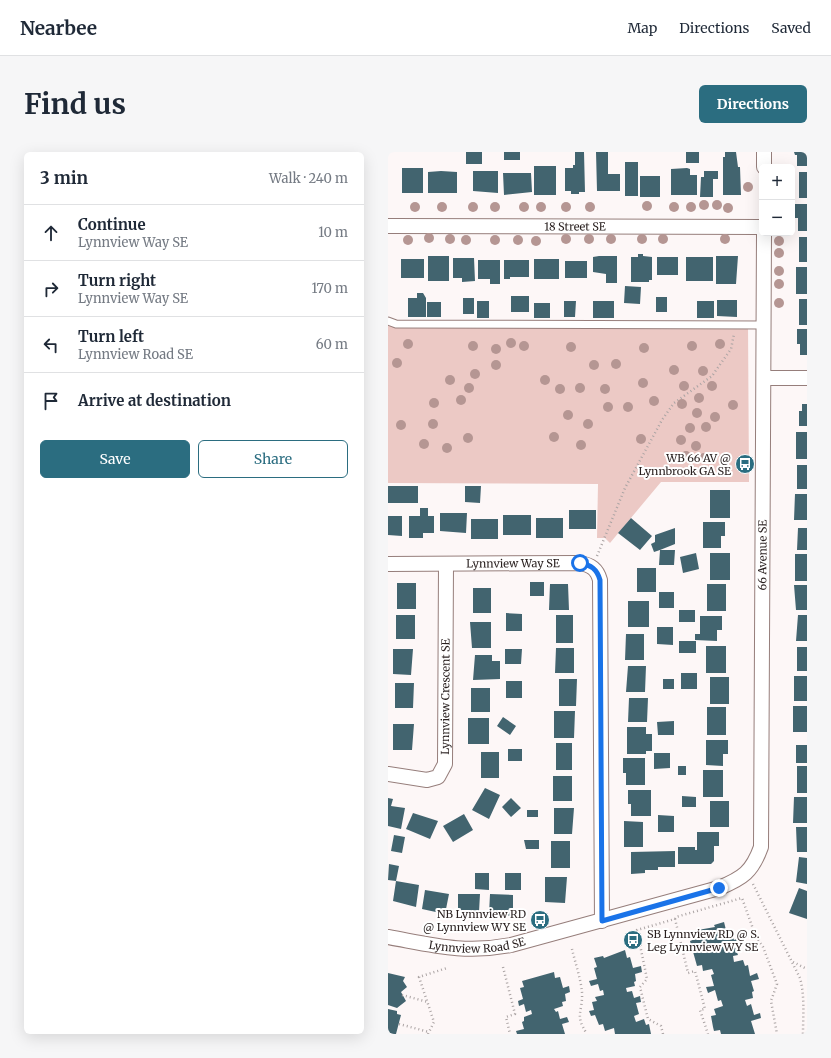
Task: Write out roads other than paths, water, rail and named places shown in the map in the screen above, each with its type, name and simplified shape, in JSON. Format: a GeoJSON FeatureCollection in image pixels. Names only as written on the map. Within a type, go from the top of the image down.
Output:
{"type":"FeatureCollection","features":[{"type":"Feature","properties":{"kind":"street"},"geometry":{"type":"LineString","coordinates":[[764,152],[764,164]]}},
{"type":"Feature","properties":{"kind":"street","name":"18 Street SE"},"geometry":{"type":"LineString","coordinates":[[388,226],[759,227]]}},
{"type":"Feature","properties":{"kind":"street","name":"66 Avenue SE"},"geometry":{"type":"LineString","coordinates":[[746,873],[756,862],[761,846],[764,236]]}},
{"type":"Feature","properties":{"kind":"street"},"geometry":{"type":"LineString","coordinates":[[764,378],[807,378]]}},
{"type":"Feature","properties":{"kind":"street","name":"Lynnview Way SE"},"geometry":{"type":"LineString","coordinates":[[388,564],[580,563],[593,568],[598,573],[600,580],[602,921]]}},
{"type":"Feature","properties":{"kind":"street","name":"Lynnview Crescent SE"},"geometry":{"type":"LineString","coordinates":[[388,774],[427,780],[438,777],[445,764],[446,564]]}},
{"type":"Feature","properties":{"kind":"street","name":"Lynnview Road SE"},"geometry":{"type":"LineString","coordinates":[[388,937],[460,950],[491,949],[602,921],[719,888],[737,880],[746,873]]}},
{"type":"Feature","properties":{"kind":"lane"},"geometry":{"type":"LineString","coordinates":[[388,321],[396,324],[764,325]]}},
{"type":"Feature","properties":{"kind":"place","name":"WB 66 AV @ Lynnbrook GA SE"},"geometry":{"type":"Point","coordinates":[745,464]}},
{"type":"Feature","properties":{"kind":"place","name":"NB Lynnview RD @ Lynnview WY SE"},"geometry":{"type":"Point","coordinates":[540,920]}},
{"type":"Feature","properties":{"kind":"place","name":"SB Lynnview RD @ S. Leg Lynnview WY SE"},"geometry":{"type":"Point","coordinates":[633,940]}}]}
